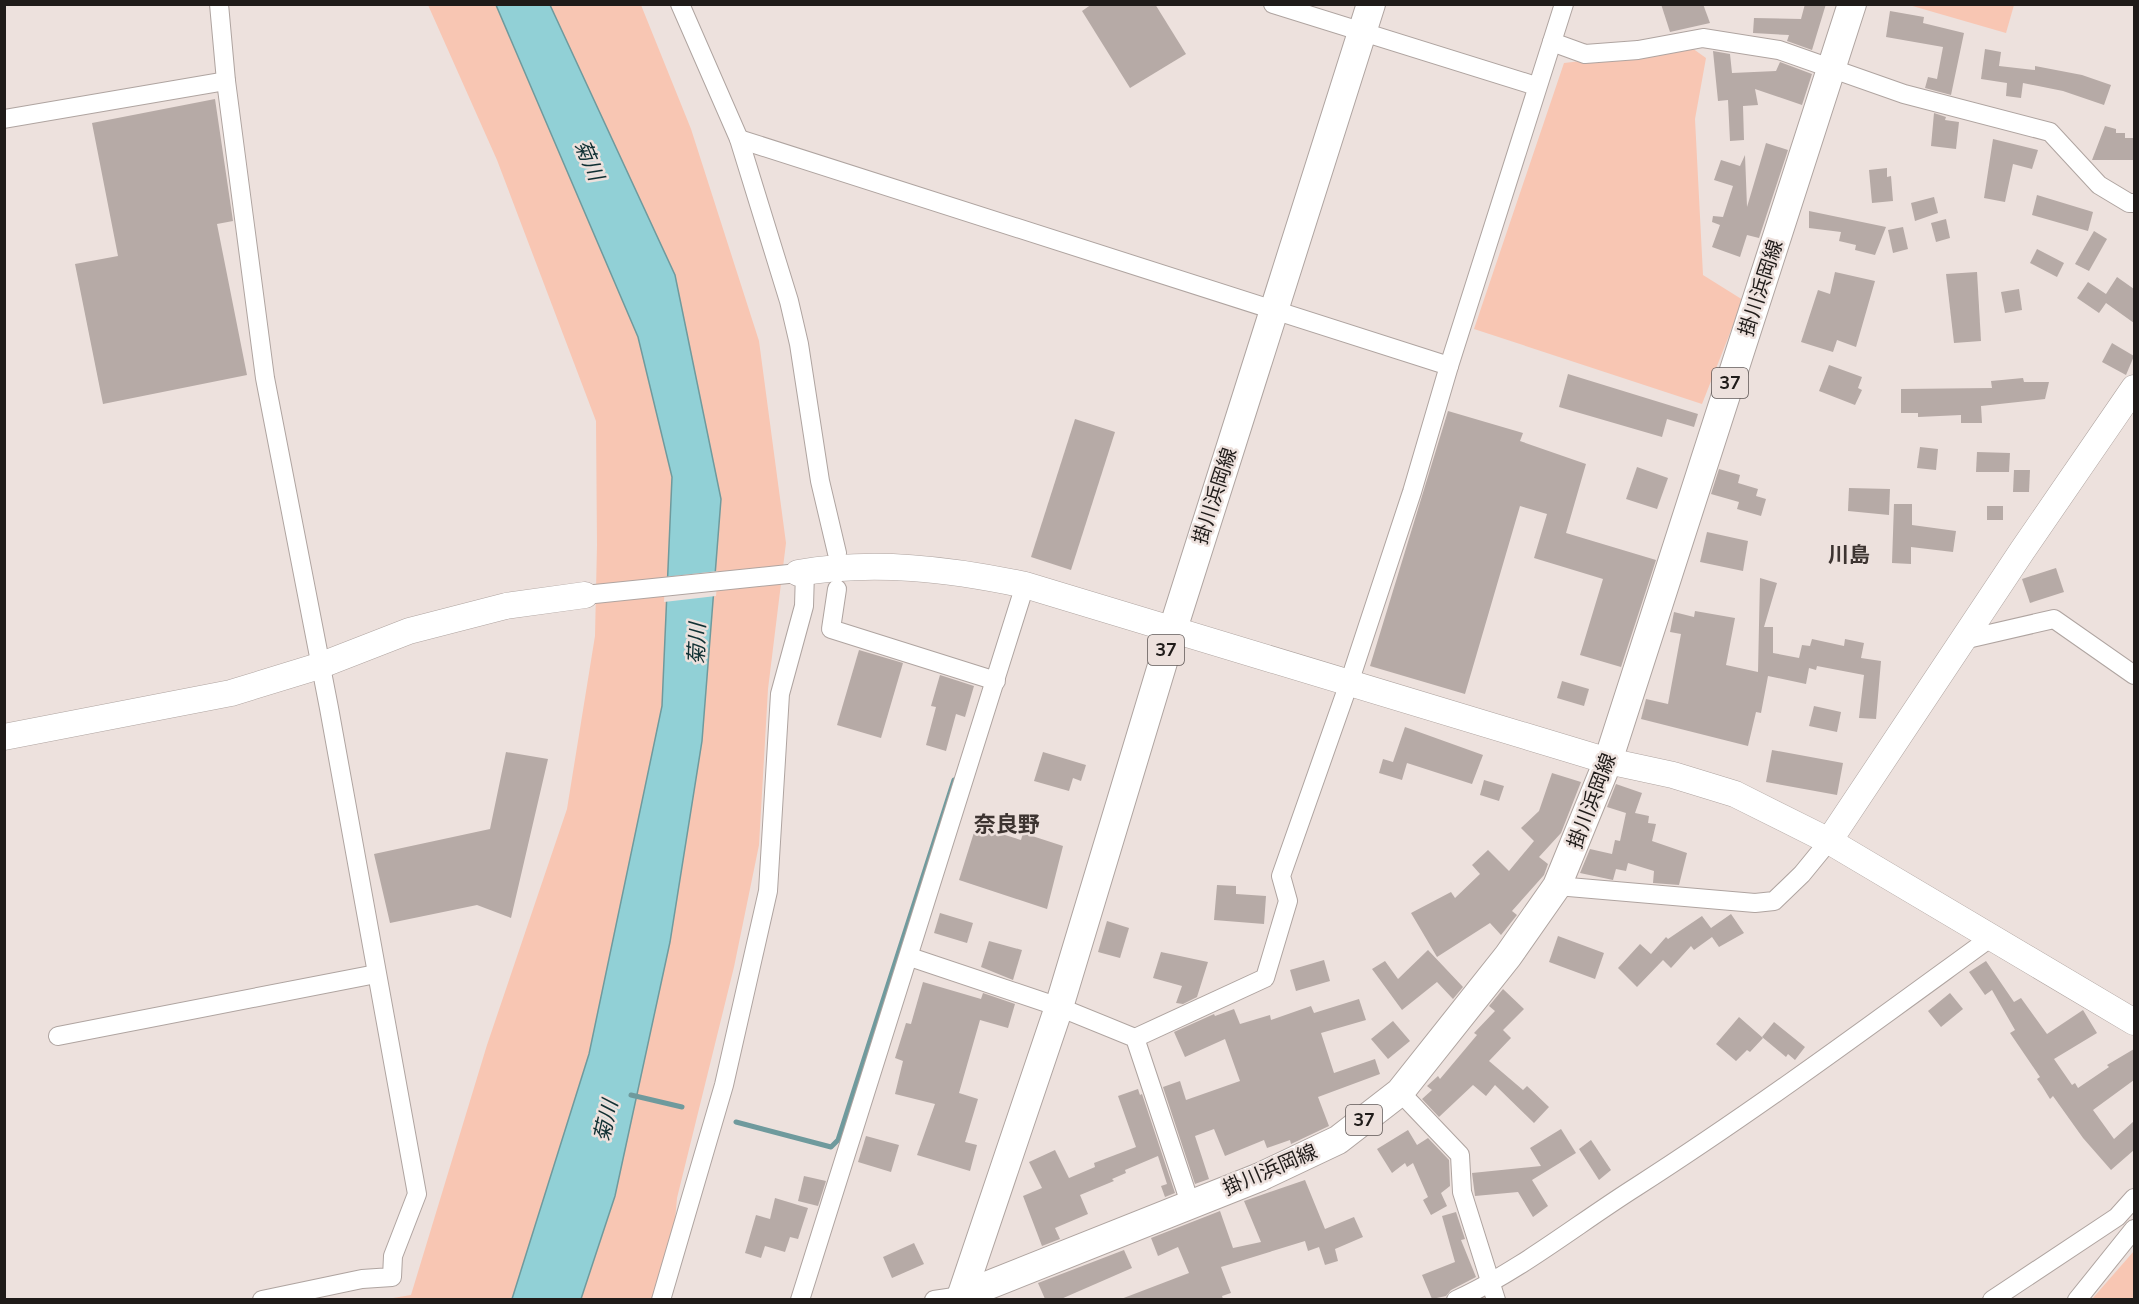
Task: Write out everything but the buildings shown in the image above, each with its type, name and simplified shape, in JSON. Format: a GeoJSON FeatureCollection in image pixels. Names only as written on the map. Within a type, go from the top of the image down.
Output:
{"type":"FeatureCollection","features":[{"type":"Feature","properties":{"kind":"main road","name":"掛川浜岡線"},"geometry":{"type":"LineString","coordinates":[[952,1298],[1059,1007],[1173,629],[1371,4]]}},
{"type":"Feature","properties":{"kind":"main road","name":"掛川浜岡線"},"geometry":{"type":"LineString","coordinates":[[952,1298],[1260,1177],[1338,1140],[1400,1092],[1508,956],[1557,886],[1608,761],[1852,4]]}},
{"type":"Feature","properties":{"kind":"street"},"geometry":{"type":"LineString","coordinates":[[219,4],[226,81],[265,378],[417,1194],[393,1256],[392,1276],[362,1279],[262,1299]]}},
{"type":"Feature","properties":{"kind":"street"},"geometry":{"type":"LineString","coordinates":[[680,4],[739,139],[789,301],[799,344],[820,481],[837,553]]}},
{"type":"Feature","properties":{"kind":"street"},"geometry":{"type":"LineString","coordinates":[[1273,4],[1536,86]]}},
{"type":"Feature","properties":{"kind":"street"},"geometry":{"type":"LineString","coordinates":[[910,957],[1059,1007],[1135,1038],[1266,978],[1288,901],[1281,876],[1349,683],[1412,492],[1536,86],[1564,4]]}},
{"type":"Feature","properties":{"kind":"street"},"geometry":{"type":"LineString","coordinates":[[1552,42],[1585,54],[1602,54],[1703,38],[1779,50],[1904,94],[2050,132],[2099,185],[2129,203],[2134,203]]}},
{"type":"Feature","properties":{"kind":"street"},"geometry":{"type":"LineString","coordinates":[[4,119],[226,81]]}},
{"type":"Feature","properties":{"kind":"street"},"geometry":{"type":"LineString","coordinates":[[739,139],[1449,366]]}},
{"type":"Feature","properties":{"kind":"street"},"geometry":{"type":"LineString","coordinates":[[1557,886],[1755,903],[1774,901],[1802,874],[1829,841],[2134,388]]}},
{"type":"Feature","properties":{"kind":"street"},"geometry":{"type":"LineString","coordinates":[[4,737],[231,693],[319,666],[409,631],[506,606],[585,595],[842,567],[906,567],[957,571],[1026,585],[1608,761],[1673,775],[1735,794],[1829,841],[1993,936],[2134,1022]]}},
{"type":"Feature","properties":{"kind":"street"},"geometry":{"type":"LineString","coordinates":[[662,1299],[724,1085],[768,891],[780,694],[804,606],[801,572]]}},
{"type":"Feature","properties":{"kind":"street"},"geometry":{"type":"LineString","coordinates":[[800,1299],[1026,585]]}},
{"type":"Feature","properties":{"kind":"street"},"geometry":{"type":"LineString","coordinates":[[837,589],[831,629],[996,681]]}},
{"type":"Feature","properties":{"kind":"street"},"geometry":{"type":"LineString","coordinates":[[1963,640],[2054,619],[2134,675]]}},
{"type":"Feature","properties":{"kind":"street"},"geometry":{"type":"LineString","coordinates":[[1456,1299],[1492,1292],[1548,1248],[1757,1107],[1993,936]]}},
{"type":"Feature","properties":{"kind":"street"},"geometry":{"type":"LineString","coordinates":[[58,1036],[376,974]]}},
{"type":"Feature","properties":{"kind":"street"},"geometry":{"type":"LineString","coordinates":[[1135,1038],[1190,1203]]}},
{"type":"Feature","properties":{"kind":"street"},"geometry":{"type":"LineString","coordinates":[[1400,1092],[1460,1155],[1462,1192],[1492,1292]]}},
{"type":"Feature","properties":{"kind":"street"},"geometry":{"type":"LineString","coordinates":[[1992,1299],[2116,1218],[2134,1198]]}},
{"type":"Feature","properties":{"kind":"street"},"geometry":{"type":"LineString","coordinates":[[2077,1299],[2134,1229]]}},
{"type":"Feature","properties":{"kind":"shaded area"},"geometry":{"type":"Polygon","coordinates":[[[2014,4],[2006,33],[1909,5],[2014,4]]]}},
{"type":"Feature","properties":{"kind":"shaded area"},"geometry":{"type":"Polygon","coordinates":[[[428,5],[641,5],[691,129],[759,341],[786,543],[768,689],[759,845],[734,967],[677,1198],[668,1299],[381,1300],[411,1295],[487,1045],[567,809],[595,636],[596,421],[497,160],[428,5]]]}},
{"type":"Feature","properties":{"kind":"shaded area"},"geometry":{"type":"Polygon","coordinates":[[[1692,48],[1706,58],[1695,119],[1703,275],[1743,300],[1702,404],[1474,329],[1564,63],[1692,48]]]}},
{"type":"Feature","properties":{"kind":"shaded area"},"geometry":{"type":"Polygon","coordinates":[[[2134,1251],[2134,1299],[2092,1299],[2134,1251]]]}},
{"type":"Feature","properties":{"kind":"water","name":"菊川"},"geometry":{"type":"Polygon","coordinates":[[[496,5],[550,5],[675,275],[721,499],[702,741],[670,942],[615,1196],[581,1299],[512,1299],[589,1054],[662,706],[672,477],[638,337],[496,5]]]}},
{"type":"Feature","properties":{"kind":"pier"},"geometry":{"type":"Polygon","coordinates":[[[718,571],[716,596],[664,602],[665,577],[718,571]]]}},
{"type":"Feature","properties":{"kind":"waterway"},"geometry":{"type":"LineString","coordinates":[[736,1122],[831,1147],[838,1140],[954,780]]}},
{"type":"Feature","properties":{"kind":"waterway"},"geometry":{"type":"LineString","coordinates":[[631,1095],[682,1107]]}},
{"type":"Feature","properties":{"kind":"district","name":"川島"},"geometry":{"type":"Point","coordinates":[1849,555]}},
{"type":"Feature","properties":{"kind":"district","name":"奈良野"},"geometry":{"type":"Point","coordinates":[1007,825]}}]}
